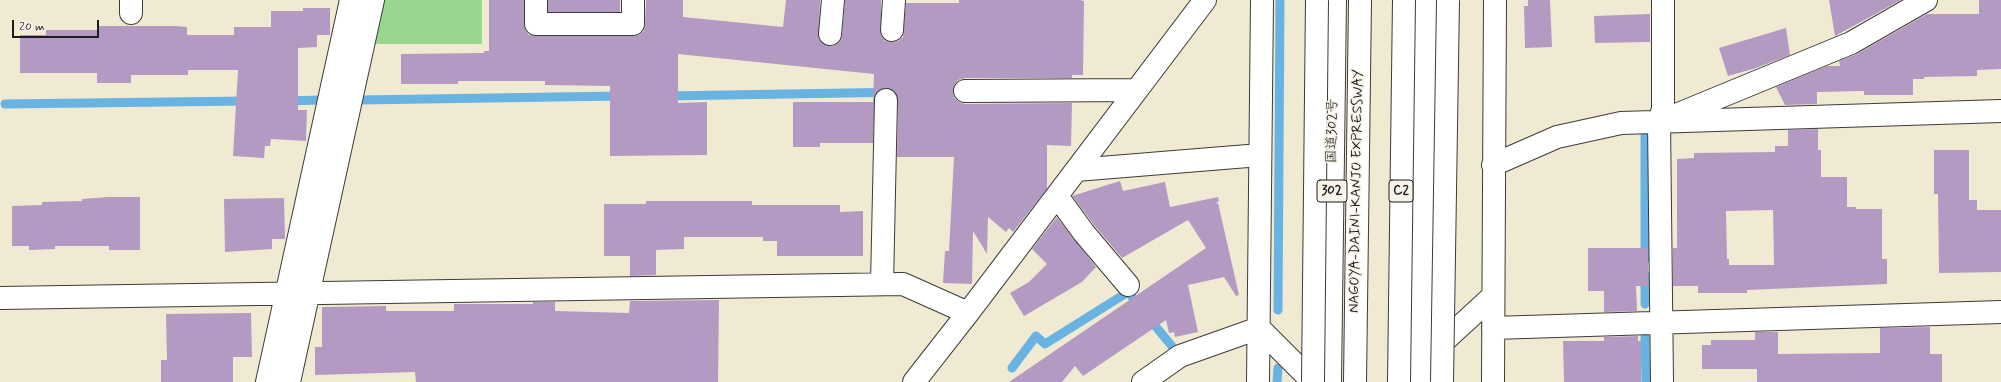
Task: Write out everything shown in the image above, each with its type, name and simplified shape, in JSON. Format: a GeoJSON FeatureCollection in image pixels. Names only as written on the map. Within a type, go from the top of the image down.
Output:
{"type":"FeatureCollection","features":[{"type":"Feature","properties":{"kind":"main road"},"geometry":{"type":"LineString","coordinates":[[289,382],[297,293],[351,0]]}},
{"type":"Feature","properties":{"kind":"main road"},"geometry":{"type":"LineString","coordinates":[[267,382],[297,293],[373,0]]}},
{"type":"Feature","properties":{"kind":"main road"},"geometry":{"type":"LineString","coordinates":[[536,0],[536,24],[633,24],[633,0]]}},
{"type":"Feature","properties":{"kind":"main road"},"geometry":{"type":"LineString","coordinates":[[830,34],[833,0]]}},
{"type":"Feature","properties":{"kind":"main road"},"geometry":{"type":"LineString","coordinates":[[892,30],[894,0]]}},
{"type":"Feature","properties":{"kind":"main road"},"geometry":{"type":"LineString","coordinates":[[914,382],[1205,0]]}},
{"type":"Feature","properties":{"kind":"main road"},"geometry":{"type":"LineString","coordinates":[[1258,382],[1262,0]]}},
{"type":"Feature","properties":{"kind":"main road"},"geometry":{"type":"LineString","coordinates":[[1313,382],[1317,0]]}},
{"type":"Feature","properties":{"kind":"main road","name":"国道302号"},"geometry":{"type":"LineString","coordinates":[[1330,382],[1335,0]]}},
{"type":"Feature","properties":{"kind":"main road","name":"NAGOYA-DAINI-KANJO EXPRESSWAY"},"geometry":{"type":"LineString","coordinates":[[1355,382],[1360,0]]}},
{"type":"Feature","properties":{"kind":"main road","name":"C2"},"geometry":{"type":"LineString","coordinates":[[1399,382],[1404,0]]}},
{"type":"Feature","properties":{"kind":"main road"},"geometry":{"type":"LineString","coordinates":[[1423,372],[1427,0]]}},
{"type":"Feature","properties":{"kind":"main road"},"geometry":{"type":"LineString","coordinates":[[1442,382],[1448,0]]}},
{"type":"Feature","properties":{"kind":"main road"},"geometry":{"type":"LineString","coordinates":[[1492,382],[1495,0]]}},
{"type":"Feature","properties":{"kind":"main road"},"geometry":{"type":"LineString","coordinates":[[1662,382],[1659,122],[1663,109],[1663,0]]}},
{"type":"Feature","properties":{"kind":"main road"},"geometry":{"type":"LineString","coordinates":[[1659,122],[1851,43],[1926,0]]}},
{"type":"Feature","properties":{"kind":"main road"},"geometry":{"type":"LineString","coordinates":[[965,91],[1137,90]]}},
{"type":"Feature","properties":{"kind":"main road"},"geometry":{"type":"LineString","coordinates":[[882,284],[886,100]]}},
{"type":"Feature","properties":{"kind":"main road"},"geometry":{"type":"LineString","coordinates":[[1493,165],[1558,137],[1621,123],[2001,111]]}},
{"type":"Feature","properties":{"kind":"main road"},"geometry":{"type":"LineString","coordinates":[[1076,170],[1260,155]]}},
{"type":"Feature","properties":{"kind":"main road"},"geometry":{"type":"LineString","coordinates":[[1056,196],[1084,233],[1128,286]]}},
{"type":"Feature","properties":{"kind":"main road"},"geometry":{"type":"LineString","coordinates":[[0,298],[903,284],[968,313]]}},
{"type":"Feature","properties":{"kind":"main road"},"geometry":{"type":"LineString","coordinates":[[1423,372],[1493,296]]}},
{"type":"Feature","properties":{"kind":"main road"},"geometry":{"type":"LineString","coordinates":[[1493,328],[2001,312]]}},
{"type":"Feature","properties":{"kind":"main road"},"geometry":{"type":"LineString","coordinates":[[1259,328],[1313,382]]}},
{"type":"Feature","properties":{"kind":"main road"},"geometry":{"type":"LineString","coordinates":[[1143,382],[1180,356],[1259,328]]}},
{"type":"Feature","properties":{"kind":"green space"},"geometry":{"type":"Polygon","coordinates":[[[383,0],[482,0],[482,44],[373,44],[383,0]]]}},
{"type":"Feature","properties":{"kind":"building"},"geometry":{"type":"Polygon","coordinates":[[[489,0],[524,0],[525,30],[529,35],[633,36],[639,35],[644,31],[646,0],[683,0],[683,17],[783,27],[786,0],[820,0],[819,39],[823,44],[829,46],[835,45],[840,41],[842,35],[845,0],[881,0],[881,35],[885,41],[892,42],[898,41],[903,37],[906,3],[959,3],[959,0],[1084,1],[1083,75],[1072,75],[1072,78],[965,78],[958,80],[954,85],[953,91],[954,98],[965,104],[1072,103],[1071,146],[1047,145],[1047,189],[1013,232],[1009,228],[1006,232],[988,217],[987,254],[973,231],[972,284],[943,283],[945,251],[949,251],[954,157],[897,157],[898,100],[897,94],[893,90],[887,88],[880,89],[875,94],[873,143],[820,143],[820,147],[793,147],[793,102],[873,102],[874,74],[678,54],[678,103],[707,102],[707,155],[610,156],[610,86],[545,85],[545,81],[458,81],[458,84],[401,84],[401,54],[484,53],[484,51],[489,51],[489,0]]]}},
{"type":"Feature","properties":{"kind":"building"},"geometry":{"type":"Polygon","coordinates":[[[548,0],[620,0],[620,12],[548,12],[548,0]]]}},
{"type":"Feature","properties":{"kind":"building"},"geometry":{"type":"Polygon","coordinates":[[[1528,0],[1550,0],[1552,47],[1525,48],[1524,6],[1528,6],[1528,0]]]}},
{"type":"Feature","properties":{"kind":"building"},"geometry":{"type":"Polygon","coordinates":[[[1829,0],[1901,0],[1835,36],[1829,0]]]}},
{"type":"Feature","properties":{"kind":"building"},"geometry":{"type":"Polygon","coordinates":[[[1979,0],[2001,0],[2001,69],[1977,70],[1977,76],[1924,77],[1924,79],[1913,79],[1913,95],[1864,95],[1864,91],[1817,92],[1817,104],[1785,105],[1776,87],[1827,66],[1840,66],[1839,61],[1857,54],[1927,14],[1979,14],[1979,0]]]}},
{"type":"Feature","properties":{"kind":"building"},"geometry":{"type":"Polygon","coordinates":[[[303,8],[330,8],[330,35],[317,35],[317,47],[298,48],[298,110],[307,110],[306,141],[271,139],[270,146],[265,146],[264,158],[233,156],[238,70],[188,70],[188,75],[131,75],[131,83],[97,83],[97,73],[20,73],[20,35],[46,35],[46,30],[97,30],[97,26],[175,26],[187,27],[187,35],[234,35],[234,27],[271,27],[271,11],[303,11],[303,8]]]}},
{"type":"Feature","properties":{"kind":"building"},"geometry":{"type":"Polygon","coordinates":[[[1650,14],[1650,42],[1595,43],[1594,16],[1650,14]]]}},
{"type":"Feature","properties":{"kind":"building"},"geometry":{"type":"Polygon","coordinates":[[[1786,28],[1790,55],[1756,68],[1728,76],[1719,48],[1786,28]]]}},
{"type":"Feature","properties":{"kind":"building"},"geometry":{"type":"Polygon","coordinates":[[[1818,129],[1818,150],[1821,150],[1821,177],[1847,177],[1847,207],[1856,207],[1856,209],[1882,209],[1882,259],[1887,259],[1887,284],[1747,290],[1747,293],[1698,293],[1698,286],[1673,286],[1673,248],[1677,248],[1677,159],[1694,158],[1694,153],[1775,152],[1775,146],[1788,146],[1788,130],[1818,129]],[[1773,210],[1726,211],[1727,259],[1729,259],[1729,265],[1774,265],[1773,210]]]}},
{"type":"Feature","properties":{"kind":"building"},"geometry":{"type":"Polygon","coordinates":[[[1934,150],[1969,150],[1969,200],[1977,200],[1977,210],[2001,210],[2001,272],[1939,273],[1938,194],[1934,194],[1934,150]]]}},
{"type":"Feature","properties":{"kind":"building"},"geometry":{"type":"Polygon","coordinates":[[[1120,181],[1123,191],[1165,182],[1170,207],[1218,197],[1219,201],[1215,204],[1218,203],[1239,295],[1236,296],[1224,277],[1188,285],[1198,332],[1175,337],[1174,332],[1169,333],[1166,320],[1083,376],[1075,366],[1062,382],[1009,382],[1206,248],[1188,220],[1122,258],[1072,196],[1120,181]]]}},
{"type":"Feature","properties":{"kind":"building"},"geometry":{"type":"Polygon","coordinates":[[[140,197],[140,250],[109,250],[109,246],[55,246],[55,249],[29,250],[29,246],[12,246],[12,206],[42,205],[42,202],[82,201],[82,199],[140,197]]]}},
{"type":"Feature","properties":{"kind":"building"},"geometry":{"type":"Polygon","coordinates":[[[284,198],[285,239],[272,239],[272,249],[225,252],[224,199],[284,198]]]}},
{"type":"Feature","properties":{"kind":"building"},"geometry":{"type":"Polygon","coordinates":[[[646,201],[752,201],[752,205],[840,205],[840,212],[863,211],[863,256],[777,256],[777,241],[763,241],[763,237],[684,237],[684,249],[656,250],[656,275],[630,276],[630,256],[604,256],[604,204],[646,204],[646,201]]]}},
{"type":"Feature","properties":{"kind":"building"},"geometry":{"type":"Polygon","coordinates":[[[1057,217],[1096,267],[1082,282],[1024,316],[1010,293],[1029,282],[1047,264],[1032,249],[1057,217]]]}},
{"type":"Feature","properties":{"kind":"building"},"geometry":{"type":"Polygon","coordinates":[[[1588,248],[1648,248],[1648,286],[1636,286],[1637,311],[1604,312],[1604,291],[1588,291],[1588,248]]]}},
{"type":"Feature","properties":{"kind":"building"},"geometry":{"type":"Polygon","coordinates":[[[719,300],[718,382],[416,382],[415,372],[315,375],[315,347],[322,347],[322,307],[386,306],[386,311],[454,311],[454,304],[533,304],[533,302],[555,302],[555,311],[629,313],[630,301],[719,300]]]}},
{"type":"Feature","properties":{"kind":"building"},"geometry":{"type":"Polygon","coordinates":[[[251,313],[252,357],[233,357],[233,382],[161,382],[161,360],[167,360],[166,314],[251,313]]]}},
{"type":"Feature","properties":{"kind":"building"},"geometry":{"type":"Polygon","coordinates":[[[1930,327],[1930,354],[1942,354],[1942,382],[1757,382],[1757,369],[1702,369],[1702,345],[1711,345],[1711,340],[1755,340],[1755,332],[1778,332],[1778,354],[1880,353],[1880,328],[1930,327]]]}},
{"type":"Feature","properties":{"kind":"building"},"geometry":{"type":"Polygon","coordinates":[[[1638,336],[1638,341],[1641,341],[1641,382],[1564,382],[1563,341],[1604,341],[1604,337],[1638,336]]]}},
{"type":"Feature","properties":{"kind":"waterway"},"geometry":{"type":"LineString","coordinates":[[1278,310],[1280,0]]}},
{"type":"Feature","properties":{"kind":"waterway"},"geometry":{"type":"LineString","coordinates":[[666,96],[907,92]]}},
{"type":"Feature","properties":{"kind":"waterway"},"geometry":{"type":"LineString","coordinates":[[360,100],[621,96]]}},
{"type":"Feature","properties":{"kind":"waterway"},"geometry":{"type":"LineString","coordinates":[[286,101],[320,100]]}},
{"type":"Feature","properties":{"kind":"waterway"},"geometry":{"type":"LineString","coordinates":[[5,104],[247,101]]}},
{"type":"Feature","properties":{"kind":"waterway"},"geometry":{"type":"LineString","coordinates":[[1645,134],[1645,260]]}},
{"type":"Feature","properties":{"kind":"waterway"},"geometry":{"type":"LineString","coordinates":[[1645,275],[1645,304]]}},
{"type":"Feature","properties":{"kind":"waterway"},"geometry":{"type":"LineString","coordinates":[[1012,368],[1036,336],[1045,344],[1128,292],[1140,307]]}},
{"type":"Feature","properties":{"kind":"waterway"},"geometry":{"type":"LineString","coordinates":[[1148,317],[1175,350]]}},
{"type":"Feature","properties":{"kind":"waterway"},"geometry":{"type":"LineString","coordinates":[[1645,337],[1646,382]]}},
{"type":"Feature","properties":{"kind":"waterway"},"geometry":{"type":"LineString","coordinates":[[1277,382],[1278,368]]}}]}
